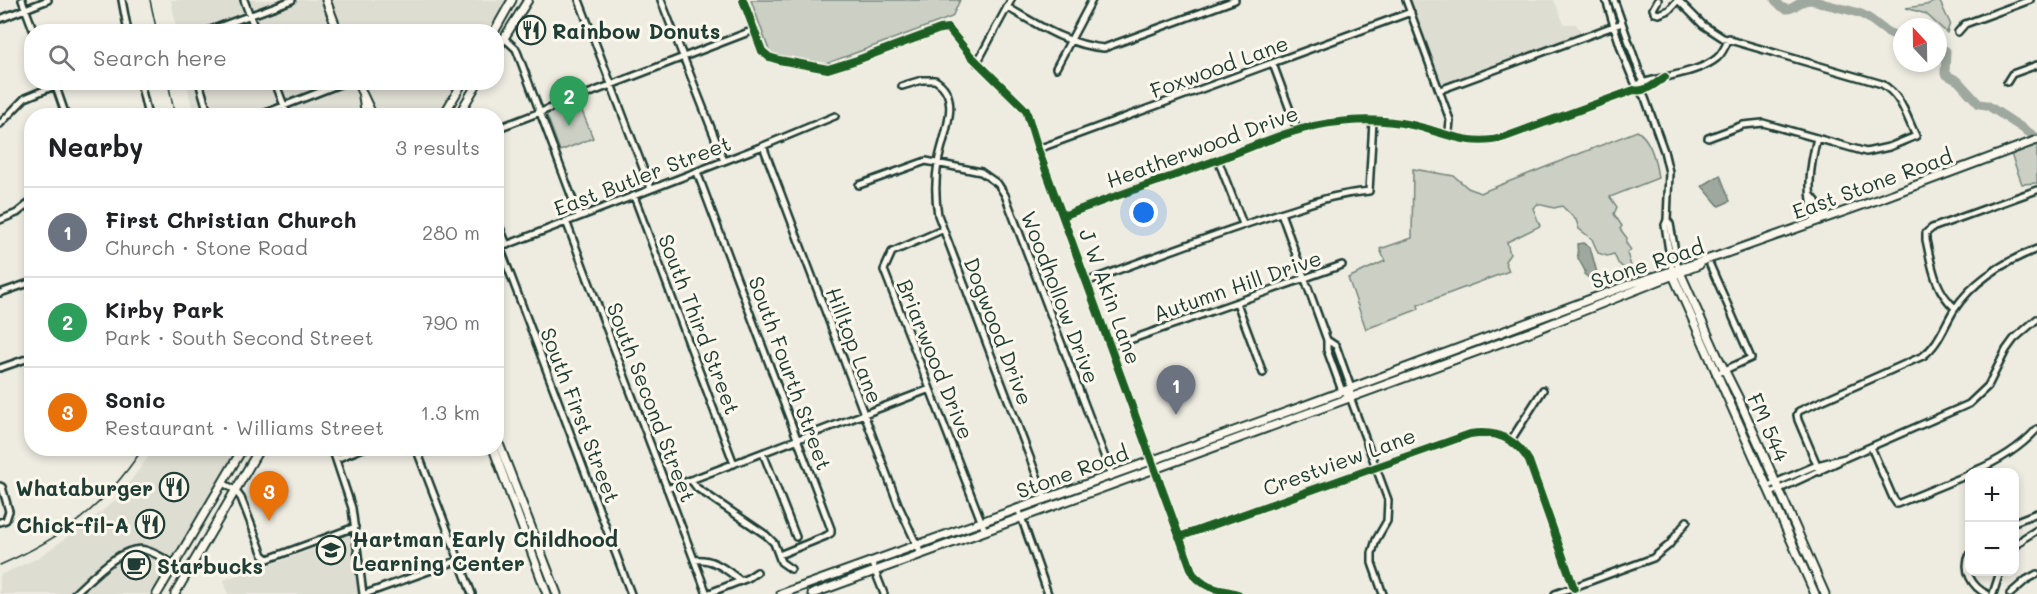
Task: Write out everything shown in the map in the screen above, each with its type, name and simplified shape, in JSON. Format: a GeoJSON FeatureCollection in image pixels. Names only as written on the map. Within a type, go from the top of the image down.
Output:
{"type":"FeatureCollection","features":[{"type":"Feature","properties":{"kind":"main road"},"geometry":{"type":"LineString","coordinates":[[326,0],[335,24]]}},
{"type":"Feature","properties":{"kind":"main road"},"geometry":{"type":"LineString","coordinates":[[498,24],[512,0]]}},
{"type":"Feature","properties":{"kind":"main road"},"geometry":{"type":"LineString","coordinates":[[504,38],[528,0]]}},
{"type":"Feature","properties":{"kind":"main road"},"geometry":{"type":"LineString","coordinates":[[360,90],[369,108]]}},
{"type":"Feature","properties":{"kind":"main road"},"geometry":{"type":"LineString","coordinates":[[448,108],[458,90]]}},
{"type":"Feature","properties":{"kind":"main road"},"geometry":{"type":"LineString","coordinates":[[463,108],[473,90]]}},
{"type":"Feature","properties":{"kind":"main road"},"geometry":{"type":"LineString","coordinates":[[363,97],[365,108]]}},
{"type":"Feature","properties":{"kind":"main road","name":"East Stone Road"},"geometry":{"type":"LineString","coordinates":[[1718,256],[2037,140]]}},
{"type":"Feature","properties":{"kind":"main road","name":"Stone Road"},"geometry":{"type":"LineString","coordinates":[[812,594],[1611,301],[1718,256]]}},
{"type":"Feature","properties":{"kind":"main road","name":"Stone Road"},"geometry":{"type":"LineString","coordinates":[[781,594],[1351,388],[1608,292],[1676,272]]}},
{"type":"Feature","properties":{"kind":"main road","name":"FM 544"},"geometry":{"type":"LineString","coordinates":[[1676,272],[1725,370],[1825,594]]}},
{"type":"Feature","properties":{"kind":"main road","name":"FM 544"},"geometry":{"type":"LineString","coordinates":[[1676,272],[1716,374],[1733,405],[1815,594]]}},
{"type":"Feature","properties":{"kind":"main road"},"geometry":{"type":"LineString","coordinates":[[1608,292],[1611,301]]}},
{"type":"Feature","properties":{"kind":"main road"},"geometry":{"type":"LineString","coordinates":[[1435,356],[1438,365]]}},
{"type":"Feature","properties":{"kind":"main road"},"geometry":{"type":"LineString","coordinates":[[157,594],[238,456]]}},
{"type":"Feature","properties":{"kind":"main road"},"geometry":{"type":"LineString","coordinates":[[175,594],[255,456]]}},
{"type":"Feature","properties":{"kind":"main road"},"geometry":{"type":"LineString","coordinates":[[497,456],[557,594]]}},
{"type":"Feature","properties":{"kind":"main road"},"geometry":{"type":"LineString","coordinates":[[503,456],[548,594]]}},
{"type":"Feature","properties":{"kind":"street"},"geometry":{"type":"LineString","coordinates":[[22,0],[31,24]]}},
{"type":"Feature","properties":{"kind":"street"},"geometry":{"type":"LineString","coordinates":[[0,18],[48,0]]}},
{"type":"Feature","properties":{"kind":"street"},"geometry":{"type":"LineString","coordinates":[[122,0],[126,24]]}},
{"type":"Feature","properties":{"kind":"street"},"geometry":{"type":"LineString","coordinates":[[244,0],[253,24]]}},
{"type":"Feature","properties":{"kind":"street"},"geometry":{"type":"LineString","coordinates":[[226,24],[292,0]]}},
{"type":"Feature","properties":{"kind":"street"},"geometry":{"type":"LineString","coordinates":[[579,0],[651,189]]}},
{"type":"Feature","properties":{"kind":"street"},"geometry":{"type":"LineString","coordinates":[[661,0],[724,161]]}},
{"type":"Feature","properties":{"kind":"street"},"geometry":{"type":"LineString","coordinates":[[504,126],[754,30],[743,0]]}},
{"type":"Feature","properties":{"kind":"street"},"geometry":{"type":"LineString","coordinates":[[977,63],[1011,0]]}},
{"type":"Feature","properties":{"kind":"street"},"geometry":{"type":"LineString","coordinates":[[1056,68],[1092,0]]}},
{"type":"Feature","properties":{"kind":"street"},"geometry":{"type":"LineString","coordinates":[[1007,7],[1070,41],[1084,46],[1104,48],[1216,3],[1235,0]]}},
{"type":"Feature","properties":{"kind":"street"},"geometry":{"type":"LineString","coordinates":[[1406,0],[1450,120],[1447,135]]}},
{"type":"Feature","properties":{"kind":"street"},"geometry":{"type":"LineString","coordinates":[[1606,0],[1638,89],[1645,98],[1664,151],[1669,172],[1667,220],[1670,224],[1676,272]]}},
{"type":"Feature","properties":{"kind":"street"},"geometry":{"type":"LineString","coordinates":[[1614,0],[1642,82]]}},
{"type":"Feature","properties":{"kind":"street"},"geometry":{"type":"LineString","coordinates":[[1658,0],[1653,9],[1655,13],[1659,14],[1669,10],[1678,0],[1713,33],[1882,84],[1896,94],[1900,100],[1916,136],[1889,147],[1866,152],[1763,123],[1743,125],[1708,138]]}},
{"type":"Feature","properties":{"kind":"street"},"geometry":{"type":"LineString","coordinates":[[1958,32],[1965,24],[2030,0]]}},
{"type":"Feature","properties":{"kind":"street","name":"Foxwood Lane"},"geometry":{"type":"LineString","coordinates":[[1038,149],[1411,12]]}},
{"type":"Feature","properties":{"kind":"street"},"geometry":{"type":"LineString","coordinates":[[1440,90],[1622,23]]}},
{"type":"Feature","properties":{"kind":"street","name":"J W Akin Lane"},"geometry":{"type":"LineString","coordinates":[[754,30],[762,51],[769,57],[823,69],[840,66],[948,28],[977,63],[1026,110],[1038,149],[1193,574],[1213,590],[1238,594]]}},
{"type":"Feature","properties":{"kind":"street"},"geometry":{"type":"LineString","coordinates":[[504,38],[516,49],[579,216]]}},
{"type":"Feature","properties":{"kind":"street","name":"Heatherwood Drive"},"geometry":{"type":"LineString","coordinates":[[1638,89],[1642,82],[1707,64],[1716,59],[1729,38]]}},
{"type":"Feature","properties":{"kind":"street"},"geometry":{"type":"LineString","coordinates":[[1273,64],[1297,129]]}},
{"type":"Feature","properties":{"kind":"street"},"geometry":{"type":"LineString","coordinates":[[2007,82],[2013,75],[2037,65]]}},
{"type":"Feature","properties":{"kind":"street","name":"Heatherwood Drive"},"geometry":{"type":"LineString","coordinates":[[1063,216],[1297,129],[1341,121],[1373,121],[1411,125],[1473,141],[1501,139],[1665,77]]}},
{"type":"Feature","properties":{"kind":"street","name":"Dogwood Drive"},"geometry":{"type":"LineString","coordinates":[[902,86],[922,80],[935,80],[948,90],[950,106],[938,162],[935,198],[942,230],[1048,508]]}},
{"type":"Feature","properties":{"kind":"street"},"geometry":{"type":"LineString","coordinates":[[0,124],[26,98],[43,90]]}},
{"type":"Feature","properties":{"kind":"street"},"geometry":{"type":"LineString","coordinates":[[57,90],[63,108]]}},
{"type":"Feature","properties":{"kind":"street"},"geometry":{"type":"LineString","coordinates":[[142,90],[146,108]]}},
{"type":"Feature","properties":{"kind":"street"},"geometry":{"type":"LineString","coordinates":[[201,90],[207,108]]}},
{"type":"Feature","properties":{"kind":"street"},"geometry":{"type":"LineString","coordinates":[[278,90],[285,108]]}},
{"type":"Feature","properties":{"kind":"street"},"geometry":{"type":"LineString","coordinates":[[277,108],[324,90]]}},
{"type":"Feature","properties":{"kind":"street","name":"East Butler Street"},"geometry":{"type":"LineString","coordinates":[[504,246],[835,116]]}},
{"type":"Feature","properties":{"kind":"street"},"geometry":{"type":"LineString","coordinates":[[1086,282],[1244,224],[1333,195],[1369,191],[1373,121]]}},
{"type":"Feature","properties":{"kind":"street"},"geometry":{"type":"LineString","coordinates":[[1817,138],[1810,172],[1811,195],[1816,201],[1819,219]]}},
{"type":"Feature","properties":{"kind":"street","name":"Hilltop Lane"},"geometry":{"type":"LineString","coordinates":[[763,146],[898,504],[921,554]]}},
{"type":"Feature","properties":{"kind":"street"},"geometry":{"type":"LineString","coordinates":[[1218,160],[1244,224]]}},
{"type":"Feature","properties":{"kind":"street"},"geometry":{"type":"LineString","coordinates":[[859,185],[922,161],[938,162]]}},
{"type":"Feature","properties":{"kind":"street","name":"Woodhollow Drive"},"geometry":{"type":"LineString","coordinates":[[938,162],[981,172],[992,178],[1005,195],[1115,483]]}},
{"type":"Feature","properties":{"kind":"street","name":"South Fourth Street"},"geometry":{"type":"LineString","coordinates":[[697,172],[828,518],[831,533],[779,555]]}},
{"type":"Feature","properties":{"kind":"street"},"geometry":{"type":"LineString","coordinates":[[1955,308],[1940,291],[1935,281],[1926,233],[1932,228],[2037,190]]}},
{"type":"Feature","properties":{"kind":"street","name":"South Third Street"},"geometry":{"type":"LineString","coordinates":[[634,196],[734,464]]}},
{"type":"Feature","properties":{"kind":"street"},"geometry":{"type":"LineString","coordinates":[[0,220],[24,207]]}},
{"type":"Feature","properties":{"kind":"street"},"geometry":{"type":"LineString","coordinates":[[1281,213],[1327,340],[1327,350],[1342,391],[1350,397]]}},
{"type":"Feature","properties":{"kind":"street","name":"South Second Street"},"geometry":{"type":"LineString","coordinates":[[566,221],[707,594]]}},
{"type":"Feature","properties":{"kind":"street","name":"Briarwood Drive"},"geometry":{"type":"LineString","coordinates":[[942,230],[892,252],[884,270],[985,531]]}},
{"type":"Feature","properties":{"kind":"street"},"geometry":{"type":"LineString","coordinates":[[504,238],[507,245]]}},
{"type":"Feature","properties":{"kind":"street"},"geometry":{"type":"LineString","coordinates":[[1820,472],[1798,420],[1798,412],[1923,356],[1936,344],[1955,308],[1984,278],[2020,255],[2037,249]]}},
{"type":"Feature","properties":{"kind":"street","name":"South First Street"},"geometry":{"type":"LineString","coordinates":[[504,264],[630,594]]}},
{"type":"Feature","properties":{"kind":"street","name":"Autumn Hill Drive"},"geometry":{"type":"LineString","coordinates":[[1110,347],[1342,265]]}},
{"type":"Feature","properties":{"kind":"street"},"geometry":{"type":"LineString","coordinates":[[1710,265],[1752,358],[1716,374]]}},
{"type":"Feature","properties":{"kind":"street"},"geometry":{"type":"LineString","coordinates":[[0,293],[24,285]]}},
{"type":"Feature","properties":{"kind":"street"},"geometry":{"type":"LineString","coordinates":[[1237,303],[1263,373]]}},
{"type":"Feature","properties":{"kind":"street"},"geometry":{"type":"LineString","coordinates":[[1778,486],[1820,472],[1845,458],[1969,404],[1988,386],[2014,339],[2037,319]]}},
{"type":"Feature","properties":{"kind":"street"},"geometry":{"type":"LineString","coordinates":[[1327,340],[1336,346],[1351,388],[1350,397],[1389,507],[1387,521],[1376,540],[1372,553],[1372,562],[1383,594]]}},
{"type":"Feature","properties":{"kind":"street"},"geometry":{"type":"LineString","coordinates":[[0,368],[24,360]]}},
{"type":"Feature","properties":{"kind":"street"},"geometry":{"type":"LineString","coordinates":[[667,489],[930,389]]}},
{"type":"Feature","properties":{"kind":"street"},"geometry":{"type":"LineString","coordinates":[[1543,390],[1511,440],[1529,461],[1574,588]]}},
{"type":"Feature","properties":{"kind":"street"},"geometry":{"type":"LineString","coordinates":[[1982,468],[2010,453],[2036,432]]}},
{"type":"Feature","properties":{"kind":"street","name":"Crestview Lane"},"geometry":{"type":"LineString","coordinates":[[1179,537],[1470,434],[1494,434],[1511,440]]}},
{"type":"Feature","properties":{"kind":"street"},"geometry":{"type":"LineString","coordinates":[[1871,447],[1897,504],[1965,476]]}},
{"type":"Feature","properties":{"kind":"street"},"geometry":{"type":"LineString","coordinates":[[764,453],[796,537]]}},
{"type":"Feature","properties":{"kind":"street"},"geometry":{"type":"LineString","coordinates":[[335,456],[348,495],[355,527],[364,594],[459,560]]}},
{"type":"Feature","properties":{"kind":"street"},"geometry":{"type":"LineString","coordinates":[[336,459],[343,456]]}},
{"type":"Feature","properties":{"kind":"street"},"geometry":{"type":"LineString","coordinates":[[419,456],[472,594]]}},
{"type":"Feature","properties":{"kind":"street"},"geometry":{"type":"LineString","coordinates":[[1770,490],[1817,465],[1845,458]]}},
{"type":"Feature","properties":{"kind":"street"},"geometry":{"type":"LineString","coordinates":[[691,480],[705,494],[766,535],[774,543],[781,562],[791,569]]}},
{"type":"Feature","properties":{"kind":"street"},"geometry":{"type":"LineString","coordinates":[[223,483],[235,490],[241,498],[263,555],[268,559],[355,527]]}},
{"type":"Feature","properties":{"kind":"street"},"geometry":{"type":"LineString","coordinates":[[0,486],[9,511],[6,520],[0,522]]}},
{"type":"Feature","properties":{"kind":"street"},"geometry":{"type":"LineString","coordinates":[[1018,508],[1048,594]]}},
{"type":"Feature","properties":{"kind":"street"},"geometry":{"type":"LineString","coordinates":[[2019,520],[2037,513]]}},
{"type":"Feature","properties":{"kind":"street"},"geometry":{"type":"LineString","coordinates":[[1555,594],[1653,558],[1670,545],[1687,521]]}},
{"type":"Feature","properties":{"kind":"street"},"geometry":{"type":"LineString","coordinates":[[2019,543],[2037,530]]}},
{"type":"Feature","properties":{"kind":"street"},"geometry":{"type":"LineString","coordinates":[[74,594],[121,555],[135,549],[152,553],[187,572]]}},
{"type":"Feature","properties":{"kind":"street"},"geometry":{"type":"LineString","coordinates":[[694,560],[713,561],[740,580]]}},
{"type":"Feature","properties":{"kind":"street"},"geometry":{"type":"LineString","coordinates":[[871,561],[884,594]]}},
{"type":"Feature","properties":{"kind":"street"},"geometry":{"type":"LineString","coordinates":[[707,594],[757,572]]}},
{"type":"Feature","properties":{"kind":"street"},"geometry":{"type":"LineString","coordinates":[[2010,594],[2037,574]]}},
{"type":"Feature","properties":{"kind":"street"},"geometry":{"type":"LineString","coordinates":[[1969,576],[1973,583],[1987,594]]}},
{"type":"Feature","properties":{"kind":"street"},"geometry":{"type":"LineString","coordinates":[[1993,594],[1999,576]]}},
{"type":"Feature","properties":{"kind":"shaded area"},"geometry":{"type":"Polygon","coordinates":[[[171,0],[506,0],[492,24],[176,24],[171,0]]]}},
{"type":"Feature","properties":{"kind":"shaded area"},"geometry":{"type":"Polygon","coordinates":[[[751,0],[960,0],[952,17],[823,65],[770,53],[751,0]]]}},
{"type":"Feature","properties":{"kind":"shaded area"},"geometry":{"type":"Polygon","coordinates":[[[1411,0],[1554,0],[1564,24],[1576,24],[1583,34],[1441,86],[1411,0]]]}},
{"type":"Feature","properties":{"kind":"shaded area"},"geometry":{"type":"Polygon","coordinates":[[[1939,0],[1950,23],[1947,33],[1947,18],[1930,18],[1926,14],[1906,8],[1939,0]]]}},
{"type":"Feature","properties":{"kind":"shaded area"},"geometry":{"type":"Polygon","coordinates":[[[188,90],[453,90],[443,108],[192,108],[188,90]]]}},
{"type":"Feature","properties":{"kind":"shaded area"},"geometry":{"type":"Polygon","coordinates":[[[578,101],[593,138],[560,151],[546,113],[578,101]]]}},
{"type":"Feature","properties":{"kind":"shaded area"},"geometry":{"type":"Polygon","coordinates":[[[1637,131],[1649,145],[1658,178],[1610,197],[1617,207],[1614,214],[1622,226],[1620,229],[1627,238],[1626,243],[1631,250],[1627,253],[1631,266],[1626,270],[1618,263],[1614,254],[1607,256],[1598,253],[1592,239],[1579,229],[1576,220],[1562,206],[1554,208],[1538,204],[1533,208],[1540,226],[1507,242],[1510,254],[1505,261],[1509,271],[1418,305],[1419,309],[1366,329],[1348,278],[1385,261],[1380,249],[1412,238],[1413,169],[1454,176],[1468,188],[1480,193],[1637,131]]]}},
{"type":"Feature","properties":{"kind":"shaded area"},"geometry":{"type":"Polygon","coordinates":[[[2037,144],[2037,183],[2022,184],[2011,154],[2037,144]]]}},
{"type":"Feature","properties":{"kind":"shaded area"},"geometry":{"type":"Polygon","coordinates":[[[1720,175],[1730,201],[1719,206],[1702,186],[1720,175]]]}},
{"type":"Feature","properties":{"kind":"shaded area"},"geometry":{"type":"Polygon","coordinates":[[[1583,243],[1590,247],[1597,273],[1589,278],[1584,274],[1585,271],[1578,258],[1577,244],[1583,243]]]}},
{"type":"Feature","properties":{"kind":"shaded area"},"geometry":{"type":"Polygon","coordinates":[[[149,456],[237,456],[155,594],[0,594],[0,575],[36,559],[118,498],[149,456]]]}},
{"type":"Feature","properties":{"kind":"shaded area","name":"Hartman Early Childhood Learning Center"},"geometry":{"type":"Polygon","coordinates":[[[350,535],[359,594],[228,594],[224,580],[350,535]]]}},
{"type":"Feature","properties":{"kind":"waterway"},"geometry":{"type":"LineString","coordinates":[[1775,0],[1785,9],[1810,0],[1853,11],[1893,34]]}},
{"type":"Feature","properties":{"kind":"waterway"},"geometry":{"type":"LineString","coordinates":[[1945,72],[1958,81],[1979,104],[1987,105],[2036,137]]}},
{"type":"Feature","properties":{"kind":"railway"},"geometry":{"type":"LineString","coordinates":[[150,0],[155,24]]}},
{"type":"Feature","properties":{"kind":"railway"},"geometry":{"type":"LineString","coordinates":[[170,90],[173,108]]}},
{"type":"Feature","properties":{"kind":"railway"},"geometry":{"type":"LineString","coordinates":[[0,565],[44,543],[81,518],[113,487],[137,456]]}},
{"type":"Feature","properties":{"kind":"cycle path"},"geometry":{"type":"LineString","coordinates":[[743,0],[762,51],[769,57],[828,69],[948,28],[970,55],[1026,110],[1038,149],[1193,574],[1208,586],[1238,594]]}},
{"type":"Feature","properties":{"kind":"cycle path"},"geometry":{"type":"LineString","coordinates":[[1063,216],[1277,137],[1323,124],[1366,120],[1385,121],[1412,125],[1469,140],[1493,140],[1634,90],[1646,89],[1665,77]]}},
{"type":"Feature","properties":{"kind":"cycle path"},"geometry":{"type":"LineString","coordinates":[[1179,537],[1470,434],[1488,433],[1511,442],[1524,453],[1529,461],[1574,588]]}},
{"type":"Feature","properties":{"kind":"place","name":"Rainbow Donuts"},"geometry":{"type":"Point","coordinates":[531,30]}},
{"type":"Feature","properties":{"kind":"place","name":"Kirby Park"},"geometry":{"type":"Point","coordinates":[569,126]}},
{"type":"Feature","properties":{"kind":"place","name":"First Christian Church"},"geometry":{"type":"Point","coordinates":[1176,415]}},
{"type":"Feature","properties":{"kind":"place","name":"Whataburger"},"geometry":{"type":"Point","coordinates":[174,487]}},
{"type":"Feature","properties":{"kind":"place","name":"Sonic"},"geometry":{"type":"Point","coordinates":[269,521]}},
{"type":"Feature","properties":{"kind":"place","name":"Chick-fil-A"},"geometry":{"type":"Point","coordinates":[150,524]}},
{"type":"Feature","properties":{"kind":"place","name":"Hartman Early Childhood Learning Center"},"geometry":{"type":"Point","coordinates":[331,550]}},
{"type":"Feature","properties":{"kind":"place","name":"Starbucks"},"geometry":{"type":"Point","coordinates":[136,565]}}]}
